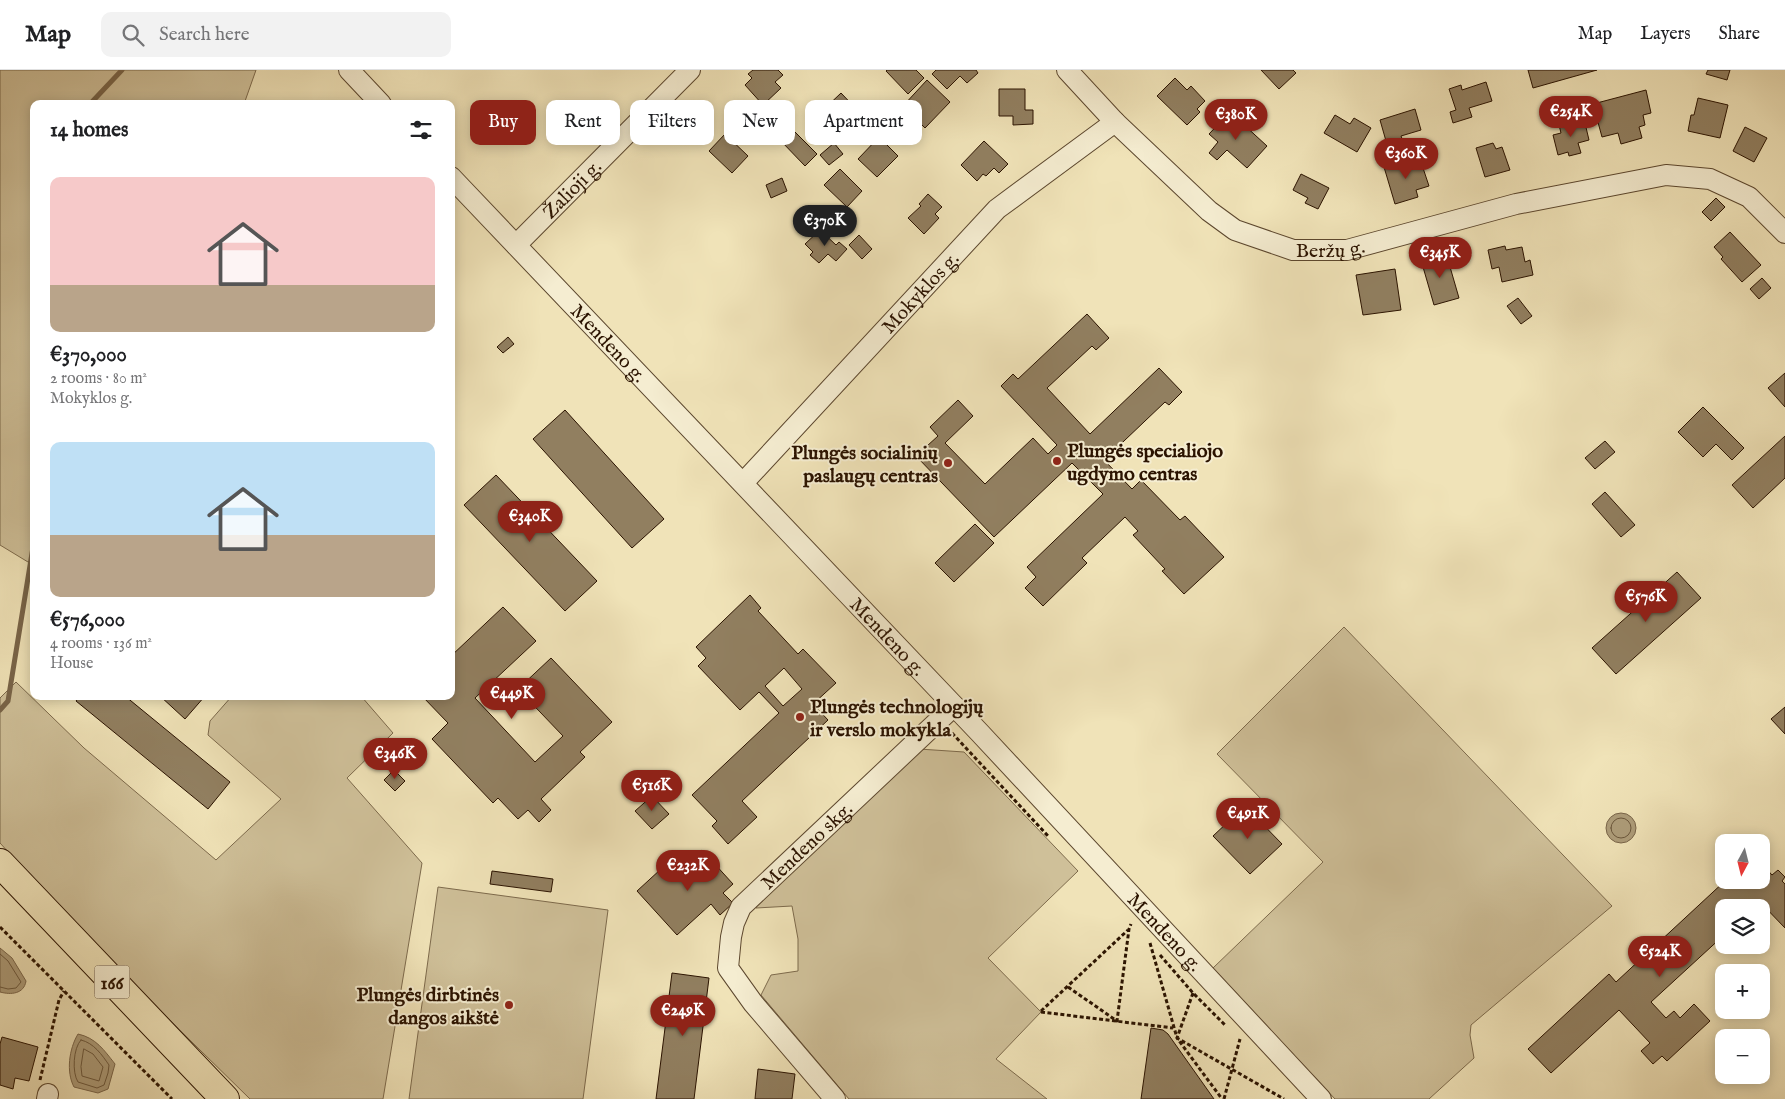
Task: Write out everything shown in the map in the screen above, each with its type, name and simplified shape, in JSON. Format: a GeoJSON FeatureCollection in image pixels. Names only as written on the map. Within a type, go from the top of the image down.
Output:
{"type":"FeatureCollection","features":[{"type":"Feature","properties":{"kind":"main road","name":"166"},"geometry":{"type":"LineString","coordinates":[[0,863],[225,1099]]}},
{"type":"Feature","properties":{"kind":"street"},"geometry":{"type":"LineString","coordinates":[[349,70],[377,100]]}},
{"type":"Feature","properties":{"kind":"street","name":"Žalioji g."},"geometry":{"type":"LineString","coordinates":[[516,245],[690,70]]}},
{"type":"Feature","properties":{"kind":"street","name":"Beržų g."},"geometry":{"type":"LineString","coordinates":[[1067,70],[1115,122],[1209,211],[1234,230],[1293,250],[1347,250],[1516,204],[1666,175],[1710,179],[1749,197],[1785,233]]}},
{"type":"Feature","properties":{"kind":"street","name":"Mokyklos g."},"geometry":{"type":"LineString","coordinates":[[743,483],[997,208],[1115,122]]}},
{"type":"Feature","properties":{"kind":"street","name":"Mendeno g."},"geometry":{"type":"LineString","coordinates":[[455,181],[743,483],[947,713],[1321,1099]]}},
{"type":"Feature","properties":{"kind":"street","name":"Mendeno skg."},"geometry":{"type":"LineString","coordinates":[[835,1099],[753,1003],[728,968],[734,922],[741,907],[947,713]]}},
{"type":"Feature","properties":{"kind":"path"},"geometry":{"type":"LineString","coordinates":[[947,713],[1052,840]]}},
{"type":"Feature","properties":{"kind":"path"},"geometry":{"type":"LineString","coordinates":[[1125,917],[1138,930]]}},
{"type":"Feature","properties":{"kind":"path"},"geometry":{"type":"LineString","coordinates":[[1117,1021],[1131,924]]}},
{"type":"Feature","properties":{"kind":"path"},"geometry":{"type":"LineString","coordinates":[[0,928],[172,1099]]}},
{"type":"Feature","properties":{"kind":"path"},"geometry":{"type":"LineString","coordinates":[[1129,929],[1041,1012],[1173,1028]]}},
{"type":"Feature","properties":{"kind":"path"},"geometry":{"type":"LineString","coordinates":[[1144,937],[1193,993],[1226,1026]]}},
{"type":"Feature","properties":{"kind":"path"},"geometry":{"type":"LineString","coordinates":[[1150,943],[1177,1038],[1223,1099]]}},
{"type":"Feature","properties":{"kind":"path"},"geometry":{"type":"LineString","coordinates":[[1068,987],[1117,1021]]}},
{"type":"Feature","properties":{"kind":"path"},"geometry":{"type":"LineString","coordinates":[[45,1091],[59,1000],[64,991]]}},
{"type":"Feature","properties":{"kind":"path"},"geometry":{"type":"LineString","coordinates":[[1177,1038],[1193,993]]}},
{"type":"Feature","properties":{"kind":"path"},"geometry":{"type":"LineString","coordinates":[[1223,1099],[1240,1039],[1233,1033]]}},
{"type":"Feature","properties":{"kind":"path"},"geometry":{"type":"LineString","coordinates":[[1177,1038],[1284,1099]]}},
{"type":"Feature","properties":{"kind":"shaded area"},"geometry":{"type":"Polygon","coordinates":[[[0,70],[256,70],[245,100],[30,100],[30,560],[28,562],[0,545],[0,70]]]}},
{"type":"Feature","properties":{"kind":"shaded area"},"geometry":{"type":"Polygon","coordinates":[[[1344,627],[1612,906],[1471,1025],[1470,1035],[1474,1058],[1429,1099],[1335,1099],[1213,968],[1323,862],[1217,754],[1344,627]]]}},
{"type":"Feature","properties":{"kind":"shaded area"},"geometry":{"type":"Polygon","coordinates":[[[16,682],[30,696],[30,700],[35,700],[84,748],[216,860],[281,799],[208,735],[210,721],[228,700],[364,700],[393,733],[347,778],[422,863],[383,1099],[250,1099],[99,951],[0,843],[0,698],[16,682]]]}},
{"type":"Feature","properties":{"kind":"shaded area"},"geometry":{"type":"Polygon","coordinates":[[[919,749],[964,752],[1078,871],[988,958],[1041,1012],[996,1059],[1047,1099],[849,1099],[761,995],[771,975],[798,971],[798,939],[792,906],[756,908],[756,901],[919,749]]]}},
{"type":"Feature","properties":{"kind":"shaded area","name":"Plungės dirbtinės dangos aikštė"},"geometry":{"type":"Polygon","coordinates":[[[438,887],[608,910],[583,1099],[409,1099],[438,887]]]}},
{"type":"Feature","properties":{"kind":"water"},"geometry":{"type":"Polygon","coordinates":[[[1621,813],[1632,817],[1636,828],[1632,839],[1621,843],[1610,839],[1606,828],[1610,817],[1621,813]]]}},
{"type":"Feature","properties":{"kind":"water"},"geometry":{"type":"Polygon","coordinates":[[[0,948],[12,958],[26,981],[23,989],[16,993],[0,992],[0,948]]]}},
{"type":"Feature","properties":{"kind":"water"},"geometry":{"type":"Polygon","coordinates":[[[78,1034],[95,1042],[115,1064],[108,1089],[98,1093],[74,1087],[69,1068],[72,1046],[78,1034]]]}},
{"type":"Feature","properties":{"kind":"building"},"geometry":{"type":"Polygon","coordinates":[[[753,70],[778,70],[783,75],[775,82],[781,88],[768,100],[758,100],[745,85],[752,78],[748,74],[753,70]]]}},
{"type":"Feature","properties":{"kind":"building"},"geometry":{"type":"Polygon","coordinates":[[[887,70],[916,70],[924,78],[908,94],[887,70]]]}},
{"type":"Feature","properties":{"kind":"building"},"geometry":{"type":"Polygon","coordinates":[[[936,70],[976,70],[978,73],[967,83],[960,76],[947,89],[932,74],[936,70]]]}},
{"type":"Feature","properties":{"kind":"building"},"geometry":{"type":"Polygon","coordinates":[[[1261,70],[1293,70],[1296,73],[1279,89],[1261,70]]]}},
{"type":"Feature","properties":{"kind":"building"},"geometry":{"type":"Polygon","coordinates":[[[1528,70],[1597,70],[1533,88],[1528,70]]]}},
{"type":"Feature","properties":{"kind":"building"},"geometry":{"type":"Polygon","coordinates":[[[1708,70],[1730,70],[1727,80],[1706,74],[1708,70]]]}},
{"type":"Feature","properties":{"kind":"building"},"geometry":{"type":"Polygon","coordinates":[[[1175,78],[1187,90],[1191,86],[1205,101],[1197,109],[1200,112],[1187,125],[1157,96],[1175,78]]]}},
{"type":"Feature","properties":{"kind":"building"},"geometry":{"type":"Polygon","coordinates":[[[927,80],[950,102],[925,128],[922,125],[922,100],[909,100],[927,80]]]}},
{"type":"Feature","properties":{"kind":"building"},"geometry":{"type":"Polygon","coordinates":[[[1486,82],[1492,101],[1469,108],[1472,117],[1453,123],[1450,112],[1456,110],[1449,89],[1461,85],[1462,90],[1486,82]]]}},
{"type":"Feature","properties":{"kind":"building"},"geometry":{"type":"Polygon","coordinates":[[[999,89],[1025,89],[1025,110],[1033,110],[1033,124],[1013,125],[1013,116],[999,116],[999,89]]]}},
{"type":"Feature","properties":{"kind":"building"},"geometry":{"type":"Polygon","coordinates":[[[1646,90],[1651,113],[1643,115],[1645,125],[1639,127],[1642,138],[1621,144],[1618,133],[1602,137],[1593,104],[1646,90]]]}},
{"type":"Feature","properties":{"kind":"building"},"geometry":{"type":"Polygon","coordinates":[[[841,93],[848,100],[834,100],[841,93]]]}},
{"type":"Feature","properties":{"kind":"building"},"geometry":{"type":"Polygon","coordinates":[[[1698,98],[1728,105],[1720,138],[1688,131],[1691,115],[1694,115],[1698,98]]]}},
{"type":"Feature","properties":{"kind":"building"},"geometry":{"type":"Polygon","coordinates":[[[1415,109],[1421,130],[1401,136],[1404,144],[1388,148],[1380,120],[1415,109]]]}},
{"type":"Feature","properties":{"kind":"building"},"geometry":{"type":"Polygon","coordinates":[[[1230,112],[1267,146],[1247,168],[1227,150],[1217,160],[1209,153],[1218,142],[1209,134],[1230,112]]]}},
{"type":"Feature","properties":{"kind":"building"},"geometry":{"type":"Polygon","coordinates":[[[1335,115],[1350,124],[1354,118],[1371,128],[1357,152],[1324,133],[1335,115]]]}},
{"type":"Feature","properties":{"kind":"building"},"geometry":{"type":"Polygon","coordinates":[[[1584,119],[1589,140],[1578,143],[1581,153],[1569,156],[1568,152],[1558,155],[1553,135],[1561,133],[1559,125],[1584,119]]]}},
{"type":"Feature","properties":{"kind":"building"},"geometry":{"type":"Polygon","coordinates":[[[1745,127],[1767,138],[1754,162],[1733,151],[1745,127]]]}},
{"type":"Feature","properties":{"kind":"building"},"geometry":{"type":"Polygon","coordinates":[[[795,132],[805,142],[805,145],[808,145],[817,154],[805,166],[785,145],[795,145],[795,132]]]}},
{"type":"Feature","properties":{"kind":"building"},"geometry":{"type":"Polygon","coordinates":[[[724,135],[724,145],[736,145],[748,156],[732,173],[709,151],[724,135]]]}},
{"type":"Feature","properties":{"kind":"building"},"geometry":{"type":"Polygon","coordinates":[[[984,141],[1008,164],[999,173],[994,168],[986,176],[983,174],[977,181],[961,165],[984,141]]]}},
{"type":"Feature","properties":{"kind":"building"},"geometry":{"type":"Polygon","coordinates":[[[1493,143],[1496,149],[1502,147],[1510,170],[1485,177],[1476,148],[1493,143]]]}},
{"type":"Feature","properties":{"kind":"building"},"geometry":{"type":"Polygon","coordinates":[[[832,145],[836,145],[843,154],[829,165],[820,155],[832,145]]]}},
{"type":"Feature","properties":{"kind":"building"},"geometry":{"type":"Polygon","coordinates":[[[871,145],[887,145],[898,156],[877,177],[858,159],[871,145]]]}},
{"type":"Feature","properties":{"kind":"building"},"geometry":{"type":"Polygon","coordinates":[[[1413,158],[1415,164],[1421,162],[1429,186],[1416,190],[1418,197],[1395,204],[1384,167],[1413,158]]]}},
{"type":"Feature","properties":{"kind":"building"},"geometry":{"type":"Polygon","coordinates":[[[840,169],[862,191],[847,207],[824,185],[840,169]]]}},
{"type":"Feature","properties":{"kind":"building"},"geometry":{"type":"Polygon","coordinates":[[[1301,174],[1329,188],[1318,209],[1305,203],[1308,198],[1293,190],[1301,174]]]}},
{"type":"Feature","properties":{"kind":"building"},"geometry":{"type":"Polygon","coordinates":[[[782,178],[787,191],[771,198],[766,185],[782,178]]]}},
{"type":"Feature","properties":{"kind":"building"},"geometry":{"type":"Polygon","coordinates":[[[928,194],[942,207],[935,214],[939,218],[924,234],[908,218],[921,206],[919,204],[928,194]]]}},
{"type":"Feature","properties":{"kind":"building"},"geometry":{"type":"Polygon","coordinates":[[[1716,198],[1725,207],[1711,221],[1702,212],[1716,198]]]}},
{"type":"Feature","properties":{"kind":"building"},"geometry":{"type":"Polygon","coordinates":[[[820,230],[836,245],[839,242],[847,249],[836,261],[828,254],[819,263],[810,255],[813,252],[805,244],[820,230]]]}},
{"type":"Feature","properties":{"kind":"building"},"geometry":{"type":"Polygon","coordinates":[[[1730,232],[1761,265],[1742,282],[1721,259],[1723,257],[1714,247],[1730,232]]]}},
{"type":"Feature","properties":{"kind":"building"},"geometry":{"type":"Polygon","coordinates":[[[859,235],[872,249],[862,259],[849,245],[859,235]]]}},
{"type":"Feature","properties":{"kind":"building"},"geometry":{"type":"Polygon","coordinates":[[[1505,246],[1506,250],[1522,247],[1525,262],[1530,260],[1533,275],[1502,282],[1499,267],[1492,269],[1488,250],[1505,246]]]}},
{"type":"Feature","properties":{"kind":"building"},"geometry":{"type":"Polygon","coordinates":[[[1446,253],[1459,298],[1434,305],[1421,260],[1446,253]]]}},
{"type":"Feature","properties":{"kind":"building"},"geometry":{"type":"Polygon","coordinates":[[[1395,269],[1401,310],[1363,315],[1356,275],[1395,269]]]}},
{"type":"Feature","properties":{"kind":"building"},"geometry":{"type":"Polygon","coordinates":[[[1762,278],[1771,288],[1759,299],[1750,289],[1762,278]]]}},
{"type":"Feature","properties":{"kind":"building"},"geometry":{"type":"Polygon","coordinates":[[[1518,298],[1532,316],[1521,324],[1507,306],[1518,298]]]}},
{"type":"Feature","properties":{"kind":"building","name":"Plungės specialiojo ugdymo centras"},"geometry":{"type":"Polygon","coordinates":[[[1087,314],[1109,338],[1096,350],[1092,346],[1047,388],[1090,434],[1159,368],[1182,392],[1169,405],[1165,402],[1104,460],[1132,489],[1141,480],[1180,520],[1185,516],[1224,557],[1184,594],[1162,571],[1165,569],[1133,535],[1138,531],[1125,517],[1082,558],[1087,563],[1043,606],[1025,588],[1036,577],[1027,567],[1103,494],[1072,463],[994,537],[916,456],[938,436],[930,427],[958,400],[973,416],[945,443],[985,484],[1033,438],[1048,454],[1057,445],[1001,386],[1013,374],[1018,379],[1087,314]]]}},
{"type":"Feature","properties":{"kind":"building"},"geometry":{"type":"Polygon","coordinates":[[[508,337],[514,344],[503,353],[497,347],[508,337]]]}},
{"type":"Feature","properties":{"kind":"building"},"geometry":{"type":"Polygon","coordinates":[[[1785,373],[1785,407],[1768,388],[1785,373]]]}},
{"type":"Feature","properties":{"kind":"building"},"geometry":{"type":"Polygon","coordinates":[[[1703,407],[1744,448],[1732,460],[1716,444],[1703,457],[1678,432],[1703,407]]]}},
{"type":"Feature","properties":{"kind":"building"},"geometry":{"type":"Polygon","coordinates":[[[565,410],[664,519],[632,548],[533,439],[565,410]]]}},
{"type":"Feature","properties":{"kind":"building"},"geometry":{"type":"Polygon","coordinates":[[[1785,436],[1785,478],[1753,508],[1732,485],[1785,436]]]}},
{"type":"Feature","properties":{"kind":"building"},"geometry":{"type":"Polygon","coordinates":[[[1605,441],[1615,452],[1595,469],[1585,458],[1605,441]]]}},
{"type":"Feature","properties":{"kind":"building"},"geometry":{"type":"Polygon","coordinates":[[[496,475],[597,581],[565,611],[464,505],[496,475]]]}},
{"type":"Feature","properties":{"kind":"building"},"geometry":{"type":"Polygon","coordinates":[[[1605,492],[1635,525],[1621,537],[1592,504],[1605,492]]]}},
{"type":"Feature","properties":{"kind":"building"},"geometry":{"type":"Polygon","coordinates":[[[975,524],[994,543],[954,582],[935,563],[975,524]]]}},
{"type":"Feature","properties":{"kind":"building"},"geometry":{"type":"Polygon","coordinates":[[[1677,572],[1701,598],[1616,674],[1592,648],[1677,572]]]}},
{"type":"Feature","properties":{"kind":"building","name":"Plungės technologijų ir verslo mokykla"},"geometry":{"type":"Polygon","coordinates":[[[750,595],[761,608],[758,611],[798,654],[803,649],[836,683],[813,704],[828,720],[742,801],[757,817],[728,844],[712,826],[717,821],[692,795],[779,713],[759,692],[740,710],[698,666],[706,658],[696,647],[750,595]],[[784,668],[765,686],[783,706],[802,689],[784,668]]]}},
{"type":"Feature","properties":{"kind":"building"},"geometry":{"type":"Polygon","coordinates":[[[503,607],[536,641],[475,698],[535,762],[563,736],[518,689],[551,658],[612,722],[580,752],[585,757],[541,799],[551,810],[539,822],[528,810],[518,819],[498,798],[493,803],[432,739],[448,723],[426,700],[455,700],[455,652],[503,607]]]}},
{"type":"Feature","properties":{"kind":"building"},"geometry":{"type":"Polygon","coordinates":[[[130,700],[230,782],[208,809],[76,701],[130,700]]]}},
{"type":"Feature","properties":{"kind":"building"},"geometry":{"type":"Polygon","coordinates":[[[164,700],[202,700],[185,719],[164,700]]]}},
{"type":"Feature","properties":{"kind":"building"},"geometry":{"type":"Polygon","coordinates":[[[1785,707],[1785,734],[1771,719],[1785,707]]]}},
{"type":"Feature","properties":{"kind":"building"},"geometry":{"type":"Polygon","coordinates":[[[394,770],[405,781],[395,791],[384,780],[394,770]]]}},
{"type":"Feature","properties":{"kind":"building"},"geometry":{"type":"Polygon","coordinates":[[[652,796],[669,814],[652,829],[635,811],[652,796]]]}},
{"type":"Feature","properties":{"kind":"building"},"geometry":{"type":"Polygon","coordinates":[[[1245,806],[1282,844],[1250,874],[1213,836],[1245,806]]]}},
{"type":"Feature","properties":{"kind":"building"},"geometry":{"type":"Polygon","coordinates":[[[702,850],[733,884],[723,893],[733,903],[720,915],[711,904],[677,935],[637,891],[661,869],[670,879],[702,850]]]}},
{"type":"Feature","properties":{"kind":"building"},"geometry":{"type":"Polygon","coordinates":[[[1778,870],[1785,877],[1782,881],[1785,884],[1785,928],[1770,912],[1770,899],[1715,899],[1715,943],[1651,1002],[1666,1018],[1674,1011],[1680,1018],[1694,1004],[1710,1021],[1667,1061],[1662,1056],[1653,1064],[1641,1051],[1650,1043],[1619,1010],[1551,1073],[1528,1049],[1609,974],[1616,982],[1716,889],[1770,889],[1770,873],[1772,875],[1778,870]]]}},
{"type":"Feature","properties":{"kind":"building"},"geometry":{"type":"Polygon","coordinates":[[[492,871],[553,879],[551,892],[490,884],[492,871]]]}},
{"type":"Feature","properties":{"kind":"building"},"geometry":{"type":"Polygon","coordinates":[[[672,973],[709,978],[694,1099],[656,1099],[672,973]]]}},
{"type":"Feature","properties":{"kind":"building"},"geometry":{"type":"Polygon","coordinates":[[[1151,1028],[1163,1030],[1168,1034],[1214,1099],[1141,1099],[1151,1028]]]}},
{"type":"Feature","properties":{"kind":"building"},"geometry":{"type":"Polygon","coordinates":[[[2,1037],[38,1047],[29,1081],[15,1078],[13,1089],[0,1085],[0,1044],[2,1037]]]}},
{"type":"Feature","properties":{"kind":"building"},"geometry":{"type":"Polygon","coordinates":[[[758,1069],[795,1074],[792,1099],[755,1099],[758,1069]]]}},
{"type":"Feature","properties":{"kind":"waterway"},"geometry":{"type":"LineString","coordinates":[[94,100],[122,70]]}},
{"type":"Feature","properties":{"kind":"waterway"},"geometry":{"type":"LineString","coordinates":[[0,710],[8,701],[30,566]]}},
{"type":"Feature","properties":{"kind":"place","name":"Plungės specialiojo ugdymo centras"},"geometry":{"type":"Point","coordinates":[1057,461]}},
{"type":"Feature","properties":{"kind":"place","name":"Plungės socialinių paslaugų centras"},"geometry":{"type":"Point","coordinates":[948,463]}},
{"type":"Feature","properties":{"kind":"place","name":"Plungės technologijų ir verslo mokykla"},"geometry":{"type":"Point","coordinates":[800,717]}},
{"type":"Feature","properties":{"kind":"place","name":"Plungės dirbtinės dangos aikštė"},"geometry":{"type":"Point","coordinates":[509,1005]}}]}
